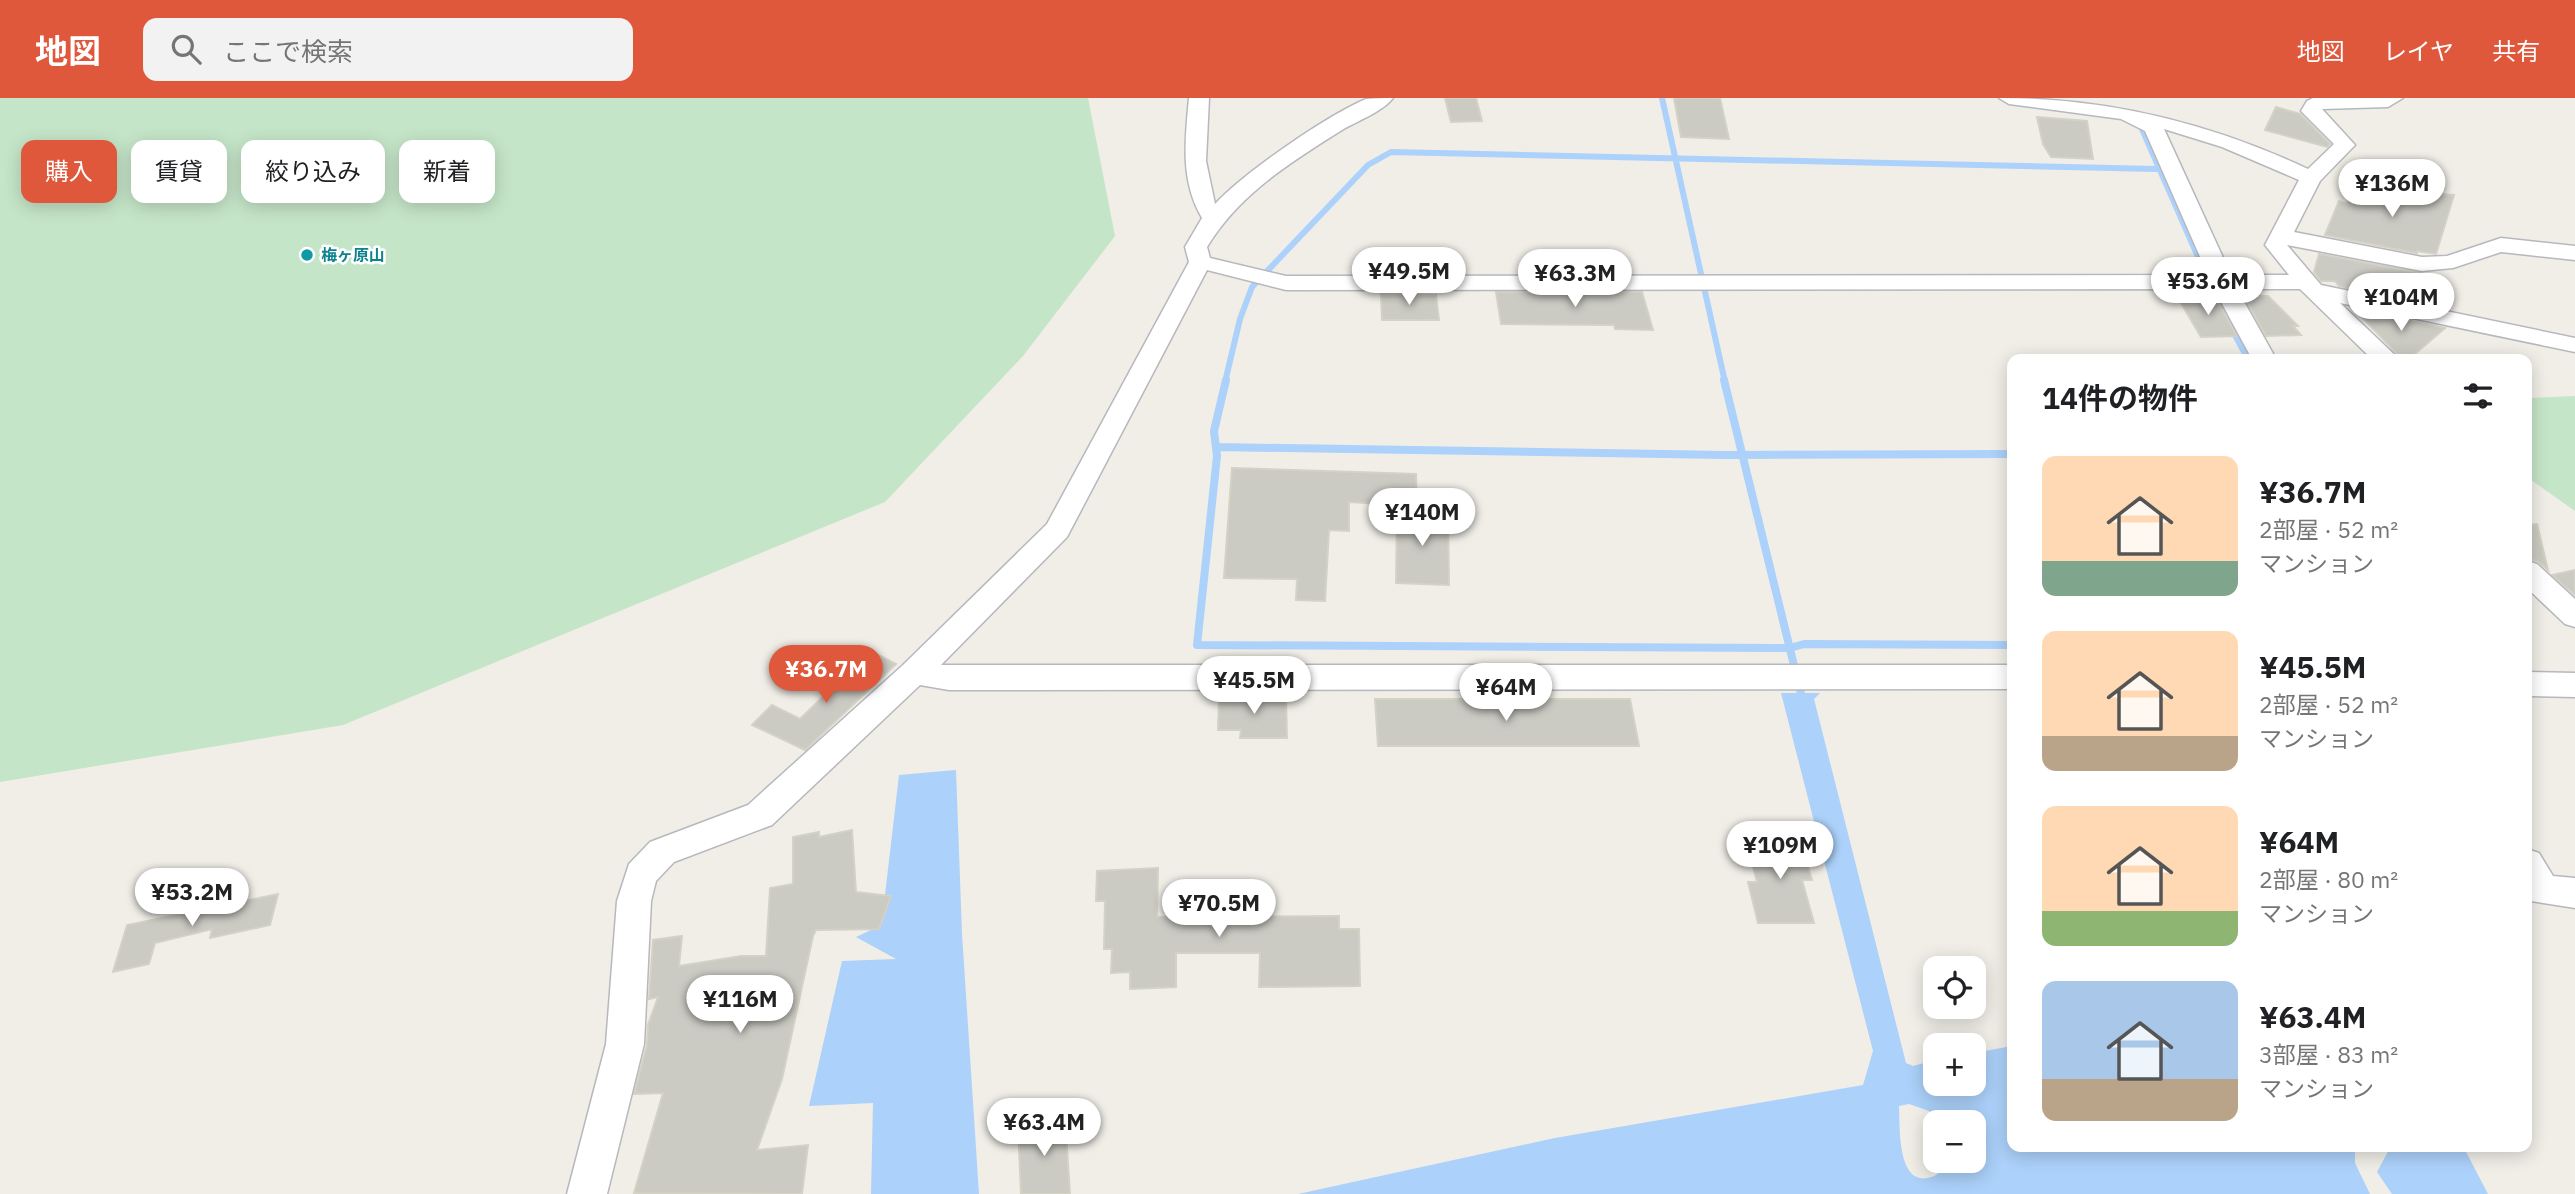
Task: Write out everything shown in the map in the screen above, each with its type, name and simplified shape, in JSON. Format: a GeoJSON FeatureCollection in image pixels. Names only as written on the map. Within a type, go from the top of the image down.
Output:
{"type":"FeatureCollection","features":[{"type":"Feature","properties":{"kind":"street"},"geometry":{"type":"LineString","coordinates":[[1199,98],[1195,154],[1201,202],[1213,218]]}},
{"type":"Feature","properties":{"kind":"street"},"geometry":{"type":"LineString","coordinates":[[587,1194],[625,1044],[634,901],[641,874],[662,852],[760,815],[914,673],[1057,530],[1074,504],[1200,262],[1196,247],[1213,218],[1242,192],[1306,145],[1383,98]]}},
{"type":"Feature","properties":{"kind":"street"},"geometry":{"type":"LineString","coordinates":[[2009,98],[2126,114],[2200,131],[2311,178]]}},
{"type":"Feature","properties":{"kind":"street"},"geometry":{"type":"LineString","coordinates":[[2382,354],[2309,286],[2276,245],[2311,178],[2345,145],[2340,137],[2315,117],[2311,111],[2314,105],[2323,102],[2388,101],[2393,98]]}},
{"type":"Feature","properties":{"kind":"street"},"geometry":{"type":"LineString","coordinates":[[2143,119],[2153,127],[2213,284],[2261,354]]}},
{"type":"Feature","properties":{"kind":"street"},"geometry":{"type":"LineString","coordinates":[[2279,236],[2435,265],[2462,261],[2491,247],[2515,246],[2575,253]]}},
{"type":"Feature","properties":{"kind":"street"},"geometry":{"type":"LineString","coordinates":[[1200,262],[1286,283],[2309,286],[2575,345]]}},
{"type":"Feature","properties":{"kind":"street"},"geometry":{"type":"LineString","coordinates":[[2532,576],[2575,616]]}},
{"type":"Feature","properties":{"kind":"street"},"geometry":{"type":"LineString","coordinates":[[914,673],[949,678],[2007,677]]}},
{"type":"Feature","properties":{"kind":"street"},"geometry":{"type":"LineString","coordinates":[[2532,684],[2575,685]]}},
{"type":"Feature","properties":{"kind":"street"},"geometry":{"type":"LineString","coordinates":[[2532,871],[2543,890],[2575,893]]}},
{"type":"Feature","properties":{"kind":"green space"},"geometry":{"type":"Polygon","coordinates":[[[0,98],[1088,98],[1115,236],[1023,356],[885,502],[343,725],[0,782],[0,98]]]}},
{"type":"Feature","properties":{"kind":"green space"},"geometry":{"type":"Polygon","coordinates":[[[2575,396],[2575,511],[2532,481],[2532,398],[2575,396]]]}},
{"type":"Feature","properties":{"kind":"water"},"geometry":{"type":"Polygon","coordinates":[[[1781,693],[1820,693],[1814,699],[1906,1063],[1913,1066],[1923,1063],[1923,1096],[1986,1096],[1986,1051],[2007,1047],[2007,1152],[2355,1152],[2355,1163],[2370,1194],[1298,1194],[1555,1138],[1863,1085],[1873,1051],[1781,693]]]}},
{"type":"Feature","properties":{"kind":"water"},"geometry":{"type":"Polygon","coordinates":[[[956,770],[962,934],[979,1194],[871,1194],[873,1103],[809,1106],[842,961],[896,959],[856,937],[873,929],[883,912],[899,775],[956,770]]]}},
{"type":"Feature","properties":{"kind":"water"},"geometry":{"type":"Polygon","coordinates":[[[2388,1152],[2466,1152],[2488,1194],[2392,1194],[2377,1172],[2388,1152]]]}},
{"type":"Feature","properties":{"kind":"building"},"geometry":{"type":"Polygon","coordinates":[[[1445,98],[1476,98],[1482,121],[1451,122],[1445,98]]]}},
{"type":"Feature","properties":{"kind":"building"},"geometry":{"type":"Polygon","coordinates":[[[1674,98],[1720,98],[1729,139],[1681,137],[1674,98]]]}},
{"type":"Feature","properties":{"kind":"building"},"geometry":{"type":"Polygon","coordinates":[[[2276,107],[2300,114],[2330,144],[2327,147],[2265,130],[2276,107]]]}},
{"type":"Feature","properties":{"kind":"building"},"geometry":{"type":"Polygon","coordinates":[[[2037,117],[2087,121],[2093,159],[2051,157],[2043,144],[2037,117]]]}},
{"type":"Feature","properties":{"kind":"building"},"geometry":{"type":"Polygon","coordinates":[[[2353,185],[2369,190],[2454,195],[2436,254],[2417,253],[2325,235],[2339,201],[2347,204],[2353,185]]]}},
{"type":"Feature","properties":{"kind":"building"},"geometry":{"type":"Polygon","coordinates":[[[2319,254],[2421,273],[2426,304],[2339,286],[2335,281],[2321,281],[2314,272],[2319,254]]]}},
{"type":"Feature","properties":{"kind":"building"},"geometry":{"type":"Polygon","coordinates":[[[1496,292],[1642,292],[1653,330],[1615,329],[1614,325],[1501,324],[1496,292]]]}},
{"type":"Feature","properties":{"kind":"building"},"geometry":{"type":"Polygon","coordinates":[[[1381,294],[1436,295],[1439,320],[1382,320],[1381,294]]]}},
{"type":"Feature","properties":{"kind":"building"},"geometry":{"type":"Polygon","coordinates":[[[2244,296],[2268,296],[2298,326],[2293,326],[2301,335],[2266,336],[2244,296]]]}},
{"type":"Feature","properties":{"kind":"building"},"geometry":{"type":"Polygon","coordinates":[[[2215,297],[2237,336],[2201,337],[2178,298],[2215,297]]]}},
{"type":"Feature","properties":{"kind":"building"},"geometry":{"type":"Polygon","coordinates":[[[2354,309],[2445,328],[2415,354],[2397,354],[2354,309]]]}},
{"type":"Feature","properties":{"kind":"building"},"geometry":{"type":"Polygon","coordinates":[[[1232,468],[1416,474],[1417,506],[1349,502],[1349,531],[1329,530],[1325,601],[1296,600],[1297,579],[1224,578],[1232,468]]]}},
{"type":"Feature","properties":{"kind":"building"},"geometry":{"type":"Polygon","coordinates":[[[1397,511],[1448,513],[1449,585],[1396,583],[1397,511]]]}},
{"type":"Feature","properties":{"kind":"building"},"geometry":{"type":"Polygon","coordinates":[[[2532,524],[2537,524],[2548,570],[2538,561],[2532,560],[2532,524]]]}},
{"type":"Feature","properties":{"kind":"building"},"geometry":{"type":"Polygon","coordinates":[[[2575,570],[2575,595],[2552,575],[2575,570]]]}},
{"type":"Feature","properties":{"kind":"building"},"geometry":{"type":"Polygon","coordinates":[[[870,651],[896,664],[805,750],[752,725],[772,705],[800,719],[870,651]]]}},
{"type":"Feature","properties":{"kind":"building"},"geometry":{"type":"Polygon","coordinates":[[[1219,697],[1286,697],[1287,738],[1240,738],[1241,730],[1218,730],[1219,697]]]}},
{"type":"Feature","properties":{"kind":"building"},"geometry":{"type":"Polygon","coordinates":[[[1375,699],[1630,699],[1639,746],[1378,746],[1375,699]]]}},
{"type":"Feature","properties":{"kind":"building"},"geometry":{"type":"Polygon","coordinates":[[[852,830],[856,892],[891,896],[879,929],[816,930],[782,1079],[757,1150],[808,1145],[802,1194],[634,1193],[663,1093],[634,1094],[647,1045],[648,1025],[658,997],[649,999],[653,940],[682,936],[679,966],[741,956],[766,956],[770,888],[793,884],[793,837],[819,832],[819,837],[852,830]]]}},
{"type":"Feature","properties":{"kind":"building"},"geometry":{"type":"Polygon","coordinates":[[[1800,839],[1812,880],[1802,880],[1814,923],[1758,923],[1748,882],[1757,882],[1746,840],[1800,839]]]}},
{"type":"Feature","properties":{"kind":"building"},"geometry":{"type":"Polygon","coordinates":[[[1158,868],[1157,917],[1339,916],[1339,929],[1359,929],[1360,986],[1259,987],[1260,953],[1176,953],[1176,987],[1130,989],[1130,972],[1111,973],[1112,949],[1104,949],[1105,901],[1096,901],[1097,871],[1158,868]]]}},
{"type":"Feature","properties":{"kind":"building"},"geometry":{"type":"Polygon","coordinates":[[[278,894],[270,925],[210,938],[212,929],[155,943],[149,964],[113,972],[127,925],[278,894]]]}},
{"type":"Feature","properties":{"kind":"building"},"geometry":{"type":"Polygon","coordinates":[[[1065,1117],[1070,1194],[1021,1194],[1018,1125],[1065,1117]]]}},
{"type":"Feature","properties":{"kind":"waterway"},"geometry":{"type":"LineString","coordinates":[[1662,98],[1675,158]]}},
{"type":"Feature","properties":{"kind":"waterway"},"geometry":{"type":"LineString","coordinates":[[2142,129],[2220,307]]}},
{"type":"Feature","properties":{"kind":"waterway"},"geometry":{"type":"LineString","coordinates":[[1225,382],[1240,319],[1252,287],[1368,165],[1391,152],[1675,158]]}},
{"type":"Feature","properties":{"kind":"waterway"},"geometry":{"type":"LineString","coordinates":[[1675,158],[2157,169]]}},
{"type":"Feature","properties":{"kind":"waterway"},"geometry":{"type":"LineString","coordinates":[[1675,158],[1725,382]]}},
{"type":"Feature","properties":{"kind":"waterway"},"geometry":{"type":"LineString","coordinates":[[2230,326],[2245,354]]}},
{"type":"Feature","properties":{"kind":"waterway"},"geometry":{"type":"LineString","coordinates":[[1226,380],[1214,431],[1217,456],[1197,645],[1790,648]]}},
{"type":"Feature","properties":{"kind":"waterway"},"geometry":{"type":"LineString","coordinates":[[1724,380],[1742,455]]}},
{"type":"Feature","properties":{"kind":"waterway"},"geometry":{"type":"LineString","coordinates":[[1216,447],[1742,455]]}},
{"type":"Feature","properties":{"kind":"waterway"},"geometry":{"type":"LineString","coordinates":[[1742,455],[2007,454]]}},
{"type":"Feature","properties":{"kind":"waterway"},"geometry":{"type":"LineString","coordinates":[[1742,455],[1790,648]]}},
{"type":"Feature","properties":{"kind":"waterway"},"geometry":{"type":"LineString","coordinates":[[1790,648],[1804,644],[2007,645]]}},
{"type":"Feature","properties":{"kind":"waterway"},"geometry":{"type":"LineString","coordinates":[[1790,648],[1803,702]]}},
{"type":"Feature","properties":{"kind":"place","name":"梅ヶ原山"},"geometry":{"type":"Point","coordinates":[307,255]}}]}
